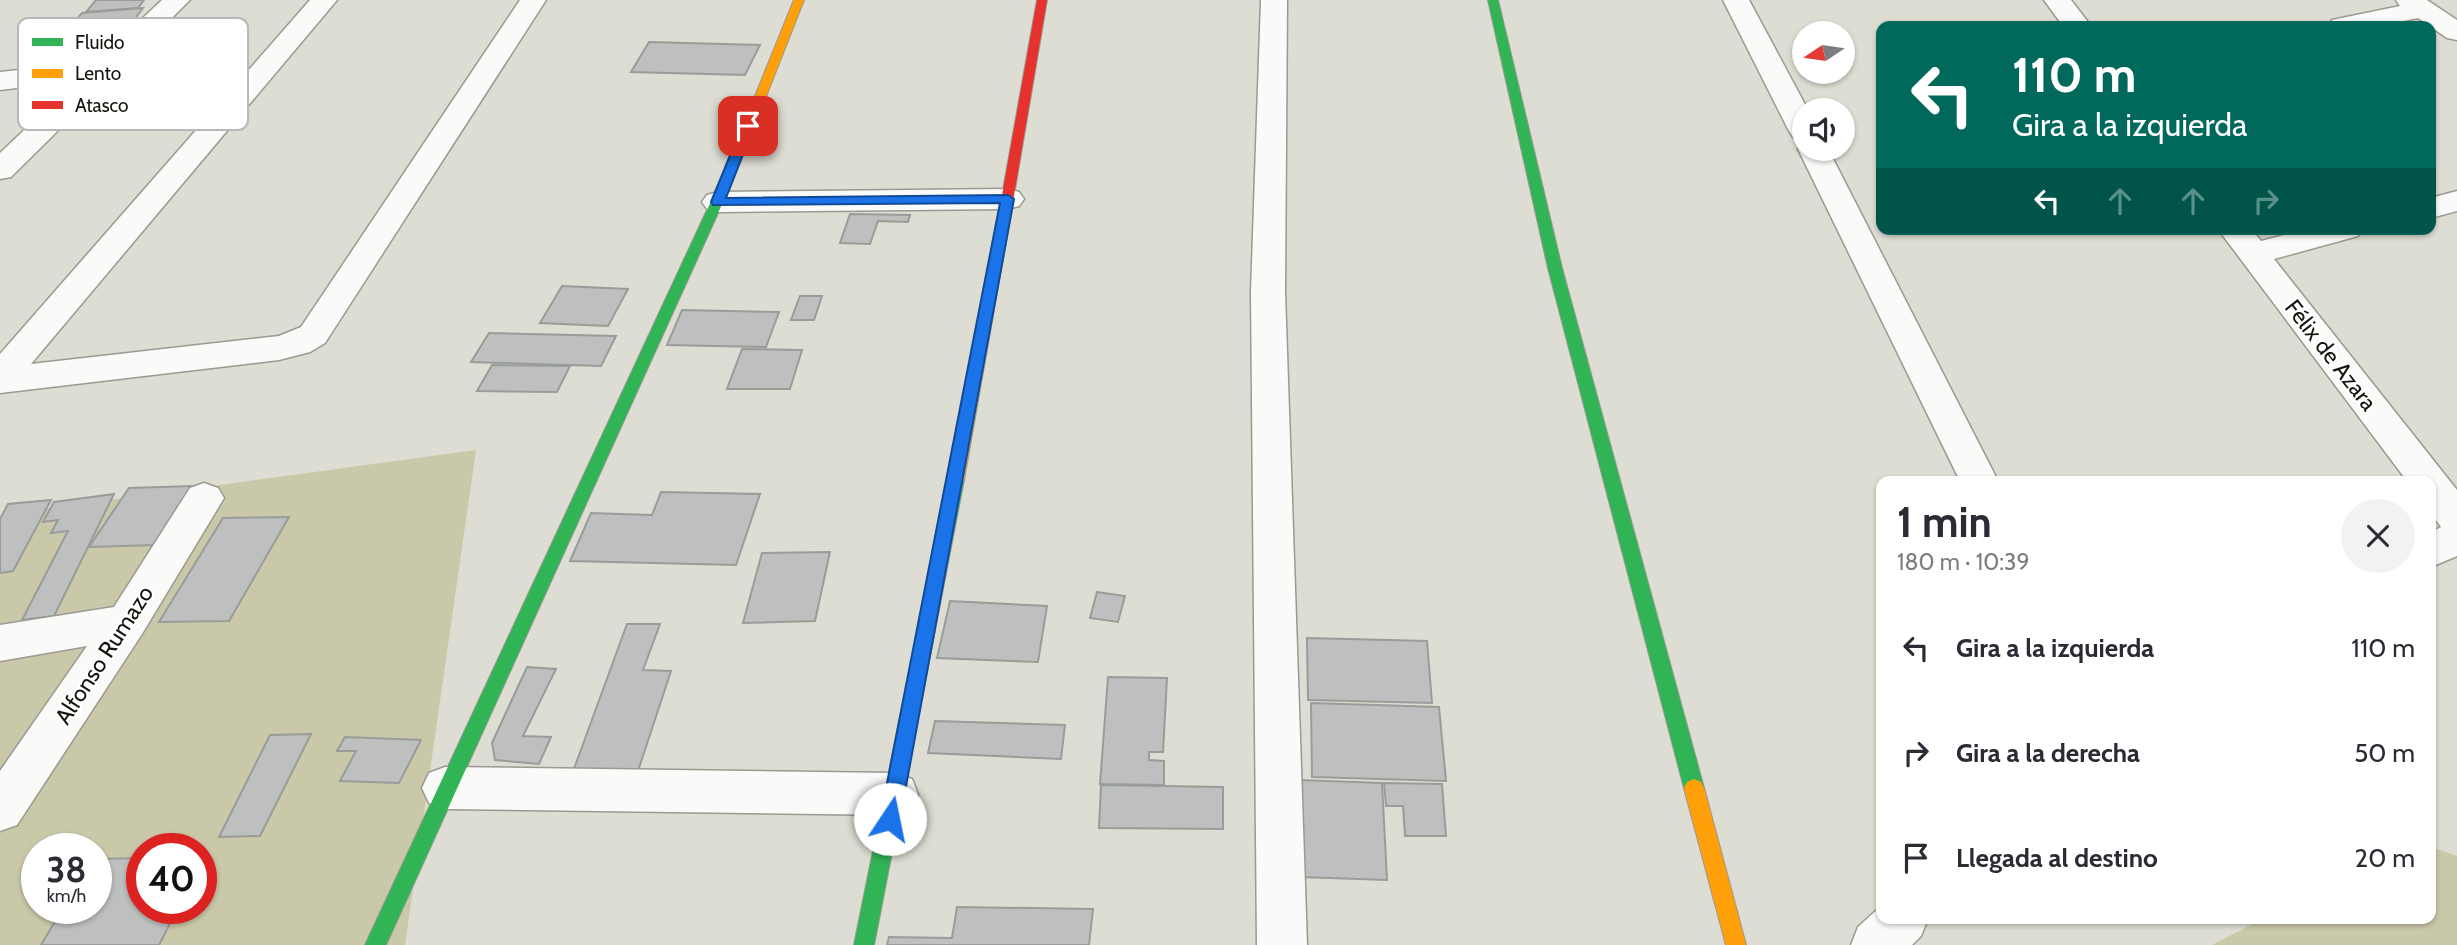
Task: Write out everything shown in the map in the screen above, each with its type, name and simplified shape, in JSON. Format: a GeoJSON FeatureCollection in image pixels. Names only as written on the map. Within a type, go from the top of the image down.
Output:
{"type":"FeatureCollection","features":[{"type":"Feature","properties":{"kind":"street"},"geometry":{"type":"LineString","coordinates":[[158,18],[177,0]]}},
{"type":"Feature","properties":{"kind":"street"},"geometry":{"type":"LineString","coordinates":[[248,89],[324,0]]}},
{"type":"Feature","properties":{"kind":"street"},"geometry":{"type":"LineString","coordinates":[[0,378],[279,348],[298,344],[313,335],[533,0]]}},
{"type":"Feature","properties":{"kind":"street"},"geometry":{"type":"LineString","coordinates":[[375,945],[445,788],[718,202],[799,0]]}},
{"type":"Feature","properties":{"kind":"street"},"geometry":{"type":"LineString","coordinates":[[864,945],[1008,199],[1042,0]]}},
{"type":"Feature","properties":{"kind":"street"},"geometry":{"type":"LineString","coordinates":[[1274,0],[1268,292],[1282,945]]}},
{"type":"Feature","properties":{"kind":"street"},"geometry":{"type":"LineString","coordinates":[[1493,0],[1555,268],[1736,945]]}},
{"type":"Feature","properties":{"kind":"street"},"geometry":{"type":"LineString","coordinates":[[1736,0],[1792,108]]}},
{"type":"Feature","properties":{"kind":"street"},"geometry":{"type":"LineString","coordinates":[[2057,0],[2073,21]]}},
{"type":"Feature","properties":{"kind":"street"},"geometry":{"type":"LineString","coordinates":[[2360,21],[2416,4],[2457,32]]}},
{"type":"Feature","properties":{"kind":"street"},"geometry":{"type":"LineString","coordinates":[[0,81],[18,79]]}},
{"type":"Feature","properties":{"kind":"street"},"geometry":{"type":"LineString","coordinates":[[0,170],[42,130]]}},
{"type":"Feature","properties":{"kind":"street"},"geometry":{"type":"LineString","coordinates":[[0,378],[213,130]]}},
{"type":"Feature","properties":{"kind":"street"},"geometry":{"type":"LineString","coordinates":[[1819,161],[1976,476]]}},
{"type":"Feature","properties":{"kind":"street"},"geometry":{"type":"LineString","coordinates":[[718,202],[1008,199]]}},
{"type":"Feature","properties":{"kind":"street"},"geometry":{"type":"LineString","coordinates":[[2436,207],[2457,201]]}},
{"type":"Feature","properties":{"kind":"street"},"geometry":{"type":"LineString","coordinates":[[2243,241],[2295,235]]}},
{"type":"Feature","properties":{"kind":"street","name":"Félix de Azara"},"geometry":{"type":"LineString","coordinates":[[2243,241],[2424,476]]}},
{"type":"Feature","properties":{"kind":"street","name":"Félix de Azara"},"geometry":{"type":"LineString","coordinates":[[2436,492],[2457,519]]}},
{"type":"Feature","properties":{"kind":"street","name":"Alfonso Rumazo"},"geometry":{"type":"LineString","coordinates":[[0,810],[127,622],[204,498]]}},
{"type":"Feature","properties":{"kind":"street"},"geometry":{"type":"LineString","coordinates":[[2436,548],[2457,537]]}},
{"type":"Feature","properties":{"kind":"street"},"geometry":{"type":"LineString","coordinates":[[0,643],[127,622]]}},
{"type":"Feature","properties":{"kind":"street"},"geometry":{"type":"LineString","coordinates":[[445,788],[895,794]]}},
{"type":"Feature","properties":{"kind":"street"},"geometry":{"type":"LineString","coordinates":[[1876,945],[1898,924]]}},
{"type":"Feature","properties":{"kind":"green space"},"geometry":{"type":"Polygon","coordinates":[[[476,450],[405,945],[0,945],[0,515],[476,450]]]}},
{"type":"Feature","properties":{"kind":"green space"},"geometry":{"type":"Polygon","coordinates":[[[2436,849],[2457,856],[2457,945],[2212,945],[2252,924],[2436,924],[2436,849]]]}},
{"type":"Feature","properties":{"kind":"building"},"geometry":{"type":"Polygon","coordinates":[[[96,0],[144,0],[138,8],[86,12],[96,0]]]}},
{"type":"Feature","properties":{"kind":"building"},"geometry":{"type":"Polygon","coordinates":[[[143,8],[136,18],[78,18],[82,13],[143,8]]]}},
{"type":"Feature","properties":{"kind":"building"},"geometry":{"type":"Polygon","coordinates":[[[649,42],[760,45],[745,75],[631,72],[649,42]]]}},
{"type":"Feature","properties":{"kind":"building"},"geometry":{"type":"Polygon","coordinates":[[[850,214],[910,215],[908,222],[878,221],[870,244],[840,243],[850,214]]]}},
{"type":"Feature","properties":{"kind":"building"},"geometry":{"type":"Polygon","coordinates":[[[562,286],[628,289],[608,326],[540,323],[562,286]]]}},
{"type":"Feature","properties":{"kind":"building"},"geometry":{"type":"Polygon","coordinates":[[[800,296],[822,296],[814,320],[791,320],[800,296]]]}},
{"type":"Feature","properties":{"kind":"building"},"geometry":{"type":"Polygon","coordinates":[[[682,310],[779,312],[766,347],[667,345],[682,310]]]}},
{"type":"Feature","properties":{"kind":"building"},"geometry":{"type":"Polygon","coordinates":[[[489,333],[616,336],[601,366],[471,362],[489,333]]]}},
{"type":"Feature","properties":{"kind":"building"},"geometry":{"type":"Polygon","coordinates":[[[742,349],[802,350],[790,389],[727,389],[742,349]]]}},
{"type":"Feature","properties":{"kind":"building"},"geometry":{"type":"Polygon","coordinates":[[[492,365],[570,366],[557,392],[477,391],[492,365]]]}},
{"type":"Feature","properties":{"kind":"building"},"geometry":{"type":"Polygon","coordinates":[[[193,486],[156,545],[89,547],[129,488],[193,486]]]}},
{"type":"Feature","properties":{"kind":"building"},"geometry":{"type":"Polygon","coordinates":[[[661,492],[760,494],[736,565],[570,561],[591,513],[652,515],[661,492]]]}},
{"type":"Feature","properties":{"kind":"building"},"geometry":{"type":"Polygon","coordinates":[[[114,494],[54,616],[22,620],[68,531],[51,533],[58,520],[43,522],[54,502],[114,494]]]}},
{"type":"Feature","properties":{"kind":"building"},"geometry":{"type":"Polygon","coordinates":[[[51,500],[13,571],[0,573],[0,519],[8,504],[51,500]]]}},
{"type":"Feature","properties":{"kind":"building"},"geometry":{"type":"Polygon","coordinates":[[[289,517],[229,621],[159,622],[223,518],[289,517]]]}},
{"type":"Feature","properties":{"kind":"building"},"geometry":{"type":"Polygon","coordinates":[[[830,552],[815,621],[743,623],[762,553],[830,552]]]}},
{"type":"Feature","properties":{"kind":"building"},"geometry":{"type":"Polygon","coordinates":[[[1097,592],[1125,596],[1118,622],[1090,618],[1097,592]]]}},
{"type":"Feature","properties":{"kind":"building"},"geometry":{"type":"Polygon","coordinates":[[[950,601],[1047,606],[1038,662],[937,658],[950,601]]]}},
{"type":"Feature","properties":{"kind":"building"},"geometry":{"type":"Polygon","coordinates":[[[627,624],[660,624],[643,670],[671,671],[636,777],[571,777],[627,624]]]}},
{"type":"Feature","properties":{"kind":"building"},"geometry":{"type":"Polygon","coordinates":[[[1307,638],[1427,641],[1432,703],[1308,700],[1307,638]]]}},
{"type":"Feature","properties":{"kind":"building"},"geometry":{"type":"Polygon","coordinates":[[[527,667],[556,669],[523,736],[551,737],[539,764],[495,760],[492,743],[527,667]]]}},
{"type":"Feature","properties":{"kind":"building"},"geometry":{"type":"Polygon","coordinates":[[[1108,677],[1167,678],[1163,752],[1149,752],[1149,760],[1164,761],[1164,785],[1100,784],[1108,677]]]}},
{"type":"Feature","properties":{"kind":"building"},"geometry":{"type":"Polygon","coordinates":[[[1311,703],[1439,707],[1446,781],[1312,777],[1311,703]]]}},
{"type":"Feature","properties":{"kind":"building"},"geometry":{"type":"Polygon","coordinates":[[[935,721],[1065,725],[1061,759],[928,753],[935,721]]]}},
{"type":"Feature","properties":{"kind":"building"},"geometry":{"type":"Polygon","coordinates":[[[311,734],[260,836],[219,837],[270,735],[311,734]]]}},
{"type":"Feature","properties":{"kind":"building"},"geometry":{"type":"Polygon","coordinates":[[[345,737],[421,740],[399,783],[340,781],[356,751],[337,751],[345,737]]]}},
{"type":"Feature","properties":{"kind":"building"},"geometry":{"type":"Polygon","coordinates":[[[1299,780],[1382,783],[1387,880],[1300,877],[1299,780]]]}},
{"type":"Feature","properties":{"kind":"building"},"geometry":{"type":"Polygon","coordinates":[[[1384,783],[1442,784],[1446,836],[1405,836],[1403,806],[1386,806],[1384,783]]]}},
{"type":"Feature","properties":{"kind":"building"},"geometry":{"type":"Polygon","coordinates":[[[1101,785],[1223,787],[1223,829],[1099,828],[1101,785]]]}},
{"type":"Feature","properties":{"kind":"building"},"geometry":{"type":"Polygon","coordinates":[[[126,858],[126,924],[170,924],[159,945],[41,945],[53,924],[112,924],[112,859],[126,858]]]}},
{"type":"Feature","properties":{"kind":"building"},"geometry":{"type":"Polygon","coordinates":[[[957,907],[1093,909],[1089,945],[887,945],[889,937],[952,938],[957,907]]]}},
{"type":"Feature","properties":{"kind":"traffic: fast"},"geometry":{"type":"LineString","coordinates":[[1493,0],[1555,268],[1694,788]]}},
{"type":"Feature","properties":{"kind":"traffic: fast"},"geometry":{"type":"LineString","coordinates":[[375,945],[727,180]]}},
{"type":"Feature","properties":{"kind":"traffic: fast"},"geometry":{"type":"LineString","coordinates":[[864,945],[956,480]]}},
{"type":"Feature","properties":{"kind":"traffic: slow"},"geometry":{"type":"LineString","coordinates":[[727,180],[799,0]]}},
{"type":"Feature","properties":{"kind":"traffic: slow"},"geometry":{"type":"LineString","coordinates":[[956,480],[1007,201]]}},
{"type":"Feature","properties":{"kind":"traffic: slow"},"geometry":{"type":"LineString","coordinates":[[1694,788],[1736,945]]}},
{"type":"Feature","properties":{"kind":"traffic: jam"},"geometry":{"type":"LineString","coordinates":[[1007,201],[1042,0]]}},
{"type":"Feature","properties":{"kind":"route"},"geometry":{"type":"LineString","coordinates":[[748,126],[718,202],[1008,199],[890,819]]}}]}
